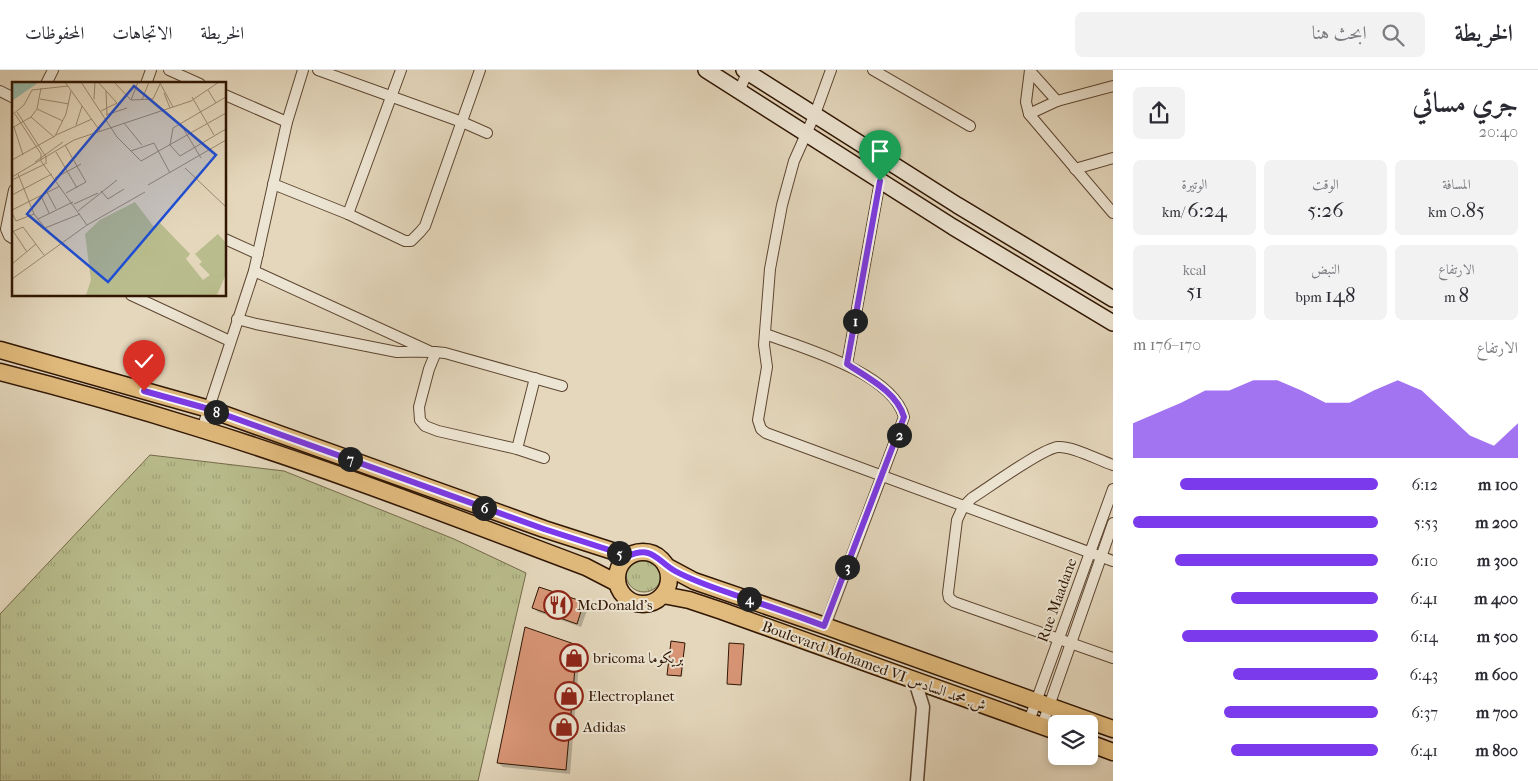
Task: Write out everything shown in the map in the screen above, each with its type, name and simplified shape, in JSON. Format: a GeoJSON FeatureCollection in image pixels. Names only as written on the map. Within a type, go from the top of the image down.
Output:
{"type":"FeatureCollection","features":[{"type":"Feature","properties":{"kind":"main road"},"geometry":{"type":"LineString","coordinates":[[706,70],[880,181],[1113,323]]}},
{"type":"Feature","properties":{"kind":"main road"},"geometry":{"type":"LineString","coordinates":[[746,71],[956,205],[1113,299]]}},
{"type":"Feature","properties":{"kind":"main road"},"geometry":{"type":"LineString","coordinates":[[0,350],[209,409],[544,529],[628,556]]}},
{"type":"Feature","properties":{"kind":"main road"},"geometry":{"type":"LineString","coordinates":[[0,372],[202,429],[318,468],[586,567],[617,583]]}},
{"type":"Feature","properties":{"kind":"main road"},"geometry":{"type":"LineString","coordinates":[[537,549],[544,529]]}},
{"type":"Feature","properties":{"kind":"main road"},"geometry":{"type":"LineString","coordinates":[[645,552],[654,554],[666,566],[669,574],[668,583],[660,598],[648,604],[640,604],[632,602],[622,594],[617,583],[617,573],[621,563],[628,556],[645,552]]}},
{"type":"Feature","properties":{"kind":"main road","name":"Boulevard Mohamed VI ش. محمد السادس"},"geometry":{"type":"LineString","coordinates":[[666,566],[694,581],[1113,729]]}},
{"type":"Feature","properties":{"kind":"main road","name":"Boulevard Mohamed VI ش. محمد السادس"},"geometry":{"type":"LineString","coordinates":[[663,595],[682,598],[713,608],[1042,726]]}},
{"type":"Feature","properties":{"kind":"main road"},"geometry":{"type":"LineString","coordinates":[[1098,746],[1113,752]]}},
{"type":"Feature","properties":{"kind":"street"},"geometry":{"type":"LineString","coordinates":[[47,82],[53,70]]}},
{"type":"Feature","properties":{"kind":"street"},"geometry":{"type":"LineString","coordinates":[[147,82],[152,70]]}},
{"type":"Feature","properties":{"kind":"street"},"geometry":{"type":"LineString","coordinates":[[169,70],[195,82]]}},
{"type":"Feature","properties":{"kind":"street"},"geometry":{"type":"LineString","coordinates":[[202,429],[254,271],[287,122],[303,70]]}},
{"type":"Feature","properties":{"kind":"street"},"geometry":{"type":"LineString","coordinates":[[318,70],[462,122],[487,133]]}},
{"type":"Feature","properties":{"kind":"street"},"geometry":{"type":"LineString","coordinates":[[348,214],[401,70]]}},
{"type":"Feature","properties":{"kind":"street"},"geometry":{"type":"LineString","coordinates":[[273,184],[348,214],[405,241],[411,241],[425,226],[480,70]]}},
{"type":"Feature","properties":{"kind":"street"},"geometry":{"type":"LineString","coordinates":[[831,70],[815,114],[794,160],[782,205],[770,269],[764,346],[767,368],[758,411],[761,429],[766,433],[963,507],[1113,561]]}},
{"type":"Feature","properties":{"kind":"street"},"geometry":{"type":"LineString","coordinates":[[873,70],[970,126]]}},
{"type":"Feature","properties":{"kind":"street"},"geometry":{"type":"LineString","coordinates":[[739,92],[746,71]]}},
{"type":"Feature","properties":{"kind":"street"},"geometry":{"type":"LineString","coordinates":[[1030,71],[1057,101]]}},
{"type":"Feature","properties":{"kind":"street"},"geometry":{"type":"LineString","coordinates":[[1030,71],[1026,102],[1029,114],[1113,213]]}},
{"type":"Feature","properties":{"kind":"street"},"geometry":{"type":"LineString","coordinates":[[1029,114],[1057,101],[1113,86]]}},
{"type":"Feature","properties":{"kind":"street"},"geometry":{"type":"LineString","coordinates":[[0,91],[12,97]]}},
{"type":"Feature","properties":{"kind":"street"},"geometry":{"type":"LineString","coordinates":[[226,95],[287,122]]}},
{"type":"Feature","properties":{"kind":"street"},"geometry":{"type":"LineString","coordinates":[[1075,169],[1113,158]]}},
{"type":"Feature","properties":{"kind":"street"},"geometry":{"type":"LineString","coordinates":[[847,364],[880,181]]}},
{"type":"Feature","properties":{"kind":"street"},"geometry":{"type":"LineString","coordinates":[[12,200],[6,229],[12,238]]}},
{"type":"Feature","properties":{"kind":"street"},"geometry":{"type":"LineString","coordinates":[[226,239],[258,254]]}},
{"type":"Feature","properties":{"kind":"street"},"geometry":{"type":"LineString","coordinates":[[254,271],[433,351],[465,358],[562,386]]}},
{"type":"Feature","properties":{"kind":"street"},"geometry":{"type":"LineString","coordinates":[[133,296],[230,341]]}},
{"type":"Feature","properties":{"kind":"street"},"geometry":{"type":"LineString","coordinates":[[237,319],[397,352],[433,351]]}},
{"type":"Feature","properties":{"kind":"street"},"geometry":{"type":"LineString","coordinates":[[765,334],[847,364],[879,385],[902,408],[904,417],[902,427],[881,476],[824,626]]}},
{"type":"Feature","properties":{"kind":"street"},"geometry":{"type":"LineString","coordinates":[[433,351],[419,407],[420,420],[424,426],[438,432],[544,458]]}},
{"type":"Feature","properties":{"kind":"street"},"geometry":{"type":"LineString","coordinates":[[517,450],[535,378]]}},
{"type":"Feature","properties":{"kind":"street"},"geometry":{"type":"LineString","coordinates":[[1113,465],[1067,448],[1057,447],[1036,457],[972,498],[963,507],[957,520],[948,593],[949,598],[954,602],[1113,658]]}},
{"type":"Feature","properties":{"kind":"street","name":"Rue Maadane"},"geometry":{"type":"LineString","coordinates":[[1042,726],[1043,704],[1059,639],[1113,489]]}},
{"type":"Feature","properties":{"kind":"street","name":"Rue Maadane"},"geometry":{"type":"LineString","coordinates":[[1043,704],[1071,643],[1113,523]]}},
{"type":"Feature","properties":{"kind":"street"},"geometry":{"type":"LineString","coordinates":[[915,681],[923,707],[917,781]]}},
{"type":"Feature","properties":{"kind":"street"},"geometry":{"type":"LineString","coordinates":[[923,707],[940,689]]}},
{"type":"Feature","properties":{"kind":"green space"},"geometry":{"type":"Polygon","coordinates":[[[150,455],[284,471],[454,539],[526,573],[478,781],[0,781],[0,614],[150,455]]]}},
{"type":"Feature","properties":{"kind":"green space"},"geometry":{"type":"Polygon","coordinates":[[[644,556],[657,561],[662,574],[657,587],[644,592],[631,587],[626,574],[631,561],[644,556]]]}},
{"type":"Feature","properties":{"kind":"building","name":"McDonald's"},"geometry":{"type":"Polygon","coordinates":[[[539,587],[584,602],[577,624],[532,608],[539,587]]]}},
{"type":"Feature","properties":{"kind":"building"},"geometry":{"type":"Polygon","coordinates":[[[525,627],[577,645],[566,770],[497,763],[525,627]]]}},
{"type":"Feature","properties":{"kind":"building"},"geometry":{"type":"Polygon","coordinates":[[[671,641],[685,643],[681,676],[667,675],[671,641]]]}},
{"type":"Feature","properties":{"kind":"building"},"geometry":{"type":"Polygon","coordinates":[[[729,643],[744,644],[741,685],[727,684],[729,643]]]}},
{"type":"Feature","properties":{"kind":"place","name":"McDonald's"},"geometry":{"type":"Point","coordinates":[558,605]}},
{"type":"Feature","properties":{"kind":"place","name":"bricoma بريكوما"},"geometry":{"type":"Point","coordinates":[574,658]}},
{"type":"Feature","properties":{"kind":"place","name":"Electroplanet"},"geometry":{"type":"Point","coordinates":[569,696]}},
{"type":"Feature","properties":{"kind":"place","name":"Adidas"},"geometry":{"type":"Point","coordinates":[564,727]}},
{"type":"Feature","properties":{"kind":"route"},"geometry":{"type":"LineString","coordinates":[[144,391],[209,409],[544,529],[628,556],[645,552],[654,554],[666,566],[694,581],[824,626],[881,476],[902,427],[904,417],[902,408],[879,385],[847,364],[880,181]]}}]}
